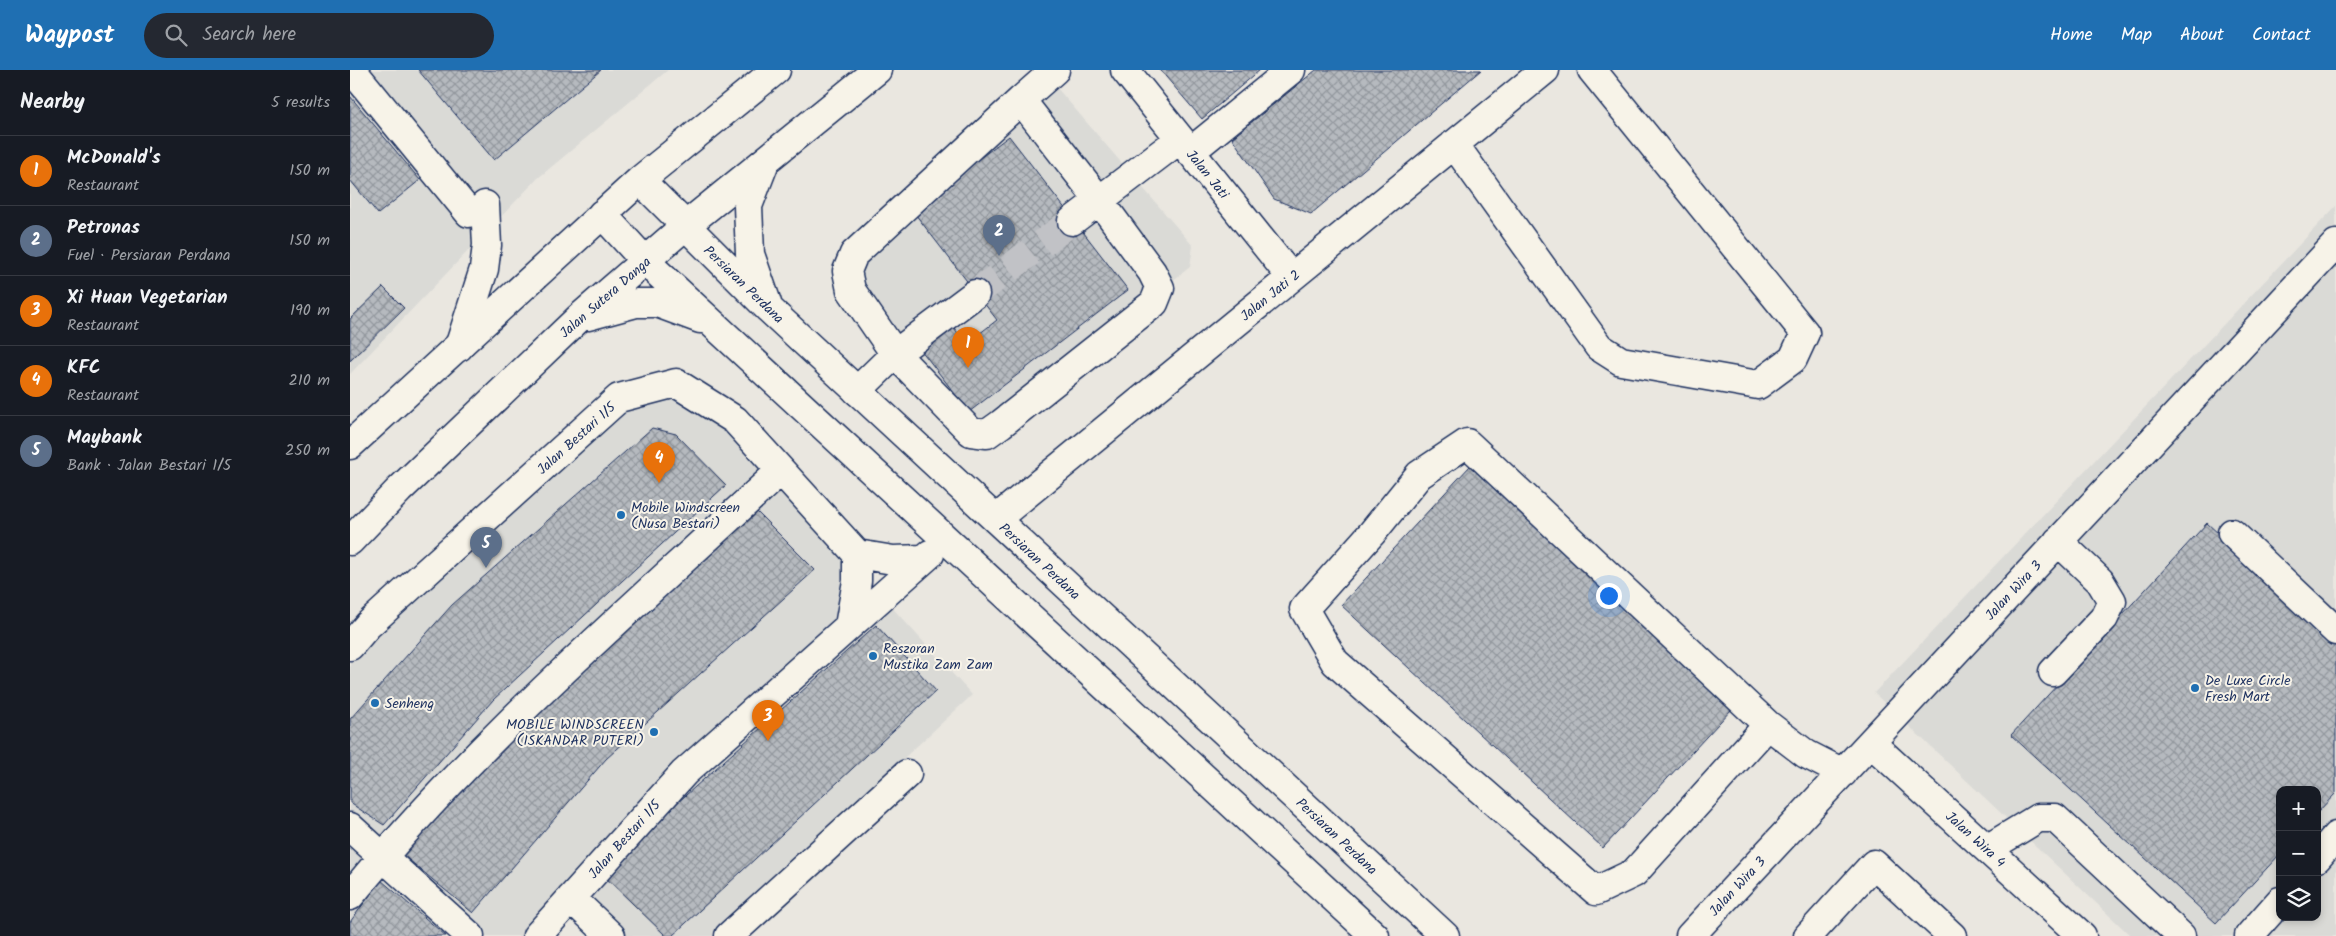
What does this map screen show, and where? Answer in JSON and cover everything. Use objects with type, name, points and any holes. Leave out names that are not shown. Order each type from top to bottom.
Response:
[{"type":"street","points":[[352,70],[477,209],[487,245],[484,269],[459,347]]},
{"type":"street","points":[[351,444],[640,180],[776,70]]},
{"type":"street","name":"Jalan Sutera Danga","points":[[350,541],[399,490],[579,318],[686,226],[877,70]]},
{"type":"street","points":[[1021,100],[1099,200],[1152,272],[1160,288],[1154,303],[987,434],[972,432],[895,354],[851,290],[847,272],[854,254],[1021,100],[1055,70]]},
{"type":"street","name":"Jalan Jati","points":[[1125,70],[1291,277]]},
{"type":"street","points":[[1072,221],[1099,200],[1185,145],[1291,70]]},
{"type":"street","name":"Jalan Jati 2","points":[[996,519],[1545,70]]},
{"type":"street","points":[[1454,144],[1599,347],[1621,361],[1758,384],[1793,359],[1805,333],[1592,70]]},
{"type":"street","points":[[767,159],[748,206],[750,254],[769,309]]},
{"type":"street","name":"Persiaran Perdana","points":[[640,180],[769,309],[1445,936]]},
{"type":"street","points":[[602,214],[646,262],[1375,936]]},
{"type":"street","name":"Jalan Wira 3","points":[[1690,936],[2336,244]]},
{"type":"street","points":[[857,391],[895,354],[975,294]]},
{"type":"street","points":[[579,318],[636,302],[656,303],[712,323]]},
{"type":"street","name":"Jalan Bestari 1/5","points":[[350,646],[368,625],[619,398],[676,384],[735,420],[857,554]]},
{"type":"street","points":[[1768,724],[1634,872],[1596,891],[1335,662],[1304,610],[1372,533],[1419,475],[1467,443],[1768,724],[1806,754],[1843,773]]},
{"type":"street","points":[[350,896],[383,856],[495,735],[780,471]]},
{"type":"street","points":[[2232,532],[2336,631]]},
{"type":"street","name":"Jalan Bestari 1/5","points":[[537,936],[684,773],[946,540]]},
{"type":"street","points":[[2053,672],[2104,618],[2112,601],[2100,581],[2058,541]]},
{"type":"street","points":[[849,626],[857,581],[857,554],[893,560],[924,559]]},
{"type":"street","name":"Jalan Wira 4","points":[[1870,743],[2082,936]]},
{"type":"street","points":[[728,936],[907,774]]},
{"type":"street","points":[[1987,849],[2038,818],[2055,818],[2181,936]]},
{"type":"street","points":[[350,827],[470,936]]},
{"type":"street","points":[[2321,853],[2336,836]]},
{"type":"street","points":[[1808,936],[1874,864],[1952,936]]},
{"type":"street","points":[[570,898],[611,936]]},
{"type":"street","points":[[2249,936],[2276,906]]},
{"type":"shaded area","points":[[350,70],[668,70],[538,178],[350,374]]},
{"type":"shaded area","points":[[1051,81],[1193,246],[1190,267],[988,425],[976,428],[858,289],[863,257]]},
{"type":"shaded area","points":[[2336,206],[2336,936],[2131,936],[1874,693]]},
{"type":"shaded area","points":[[674,396],[728,428],[972,695],[712,936],[623,936],[567,884],[522,936],[350,936],[350,661],[368,640],[624,409]]},
{"type":"building","points":[[418,70],[601,70],[494,160]]},
{"type":"building","points":[[1160,70],[1260,70],[1202,119]]},
{"type":"building","points":[[1316,70],[1481,70],[1311,214],[1274,199],[1232,138]]},
{"type":"building","points":[[350,96],[420,180],[378,214],[350,180]]},
{"type":"building","points":[[1009,136],[1128,290],[969,412],[914,341],[946,317],[966,344],[997,320],[912,210]]},
{"type":"building","points":[[383,287],[404,308],[350,361],[350,319]]},
{"type":"building","points":[[652,428],[676,434],[726,485],[493,700],[384,825],[350,803],[350,719],[452,605]]},
{"type":"building","points":[[1470,466],[1732,709],[1603,848],[1341,605]]},
{"type":"building","points":[[757,512],[815,570],[606,759],[473,913],[398,851],[541,701]]},
{"type":"building","name":"De Luxe Circle Fresh Mart","points":[[2207,523],[2336,642],[2336,793],[2321,809],[2321,786],[2276,786],[2276,858],[2216,923],[2011,735]]},
{"type":"building","points":[[876,625],[936,691],[672,936],[666,936],[600,872]]},
{"type":"building","points":[[381,880],[446,936],[350,936],[350,922]]},
{"type":"tunnel","points":[[975,294],[1072,221]]},
{"type":"place","name":"Petronas","points":[[999,256]]},
{"type":"place","name":"McDonald's","points":[[968,368]]},
{"type":"place","name":"KFC","points":[[659,483]]},
{"type":"place","name":"Mobile Windscreen (Nusa Bestari)","points":[[621,515]]},
{"type":"place","name":"Maybank","points":[[486,568]]},
{"type":"place","name":"Reszoran Mustika Zam Zam","points":[[873,656]]},
{"type":"place","name":"De Luxe Circle Fresh Mart","points":[[2195,688]]},
{"type":"place","name":"Senheng","points":[[375,703]]},
{"type":"place","name":"MOBILE WINDSCREEN (ISKANDAR PUTERI)","points":[[654,732]]},
{"type":"place","name":"Xi Huan Vegetarian","points":[[768,741]]}]
